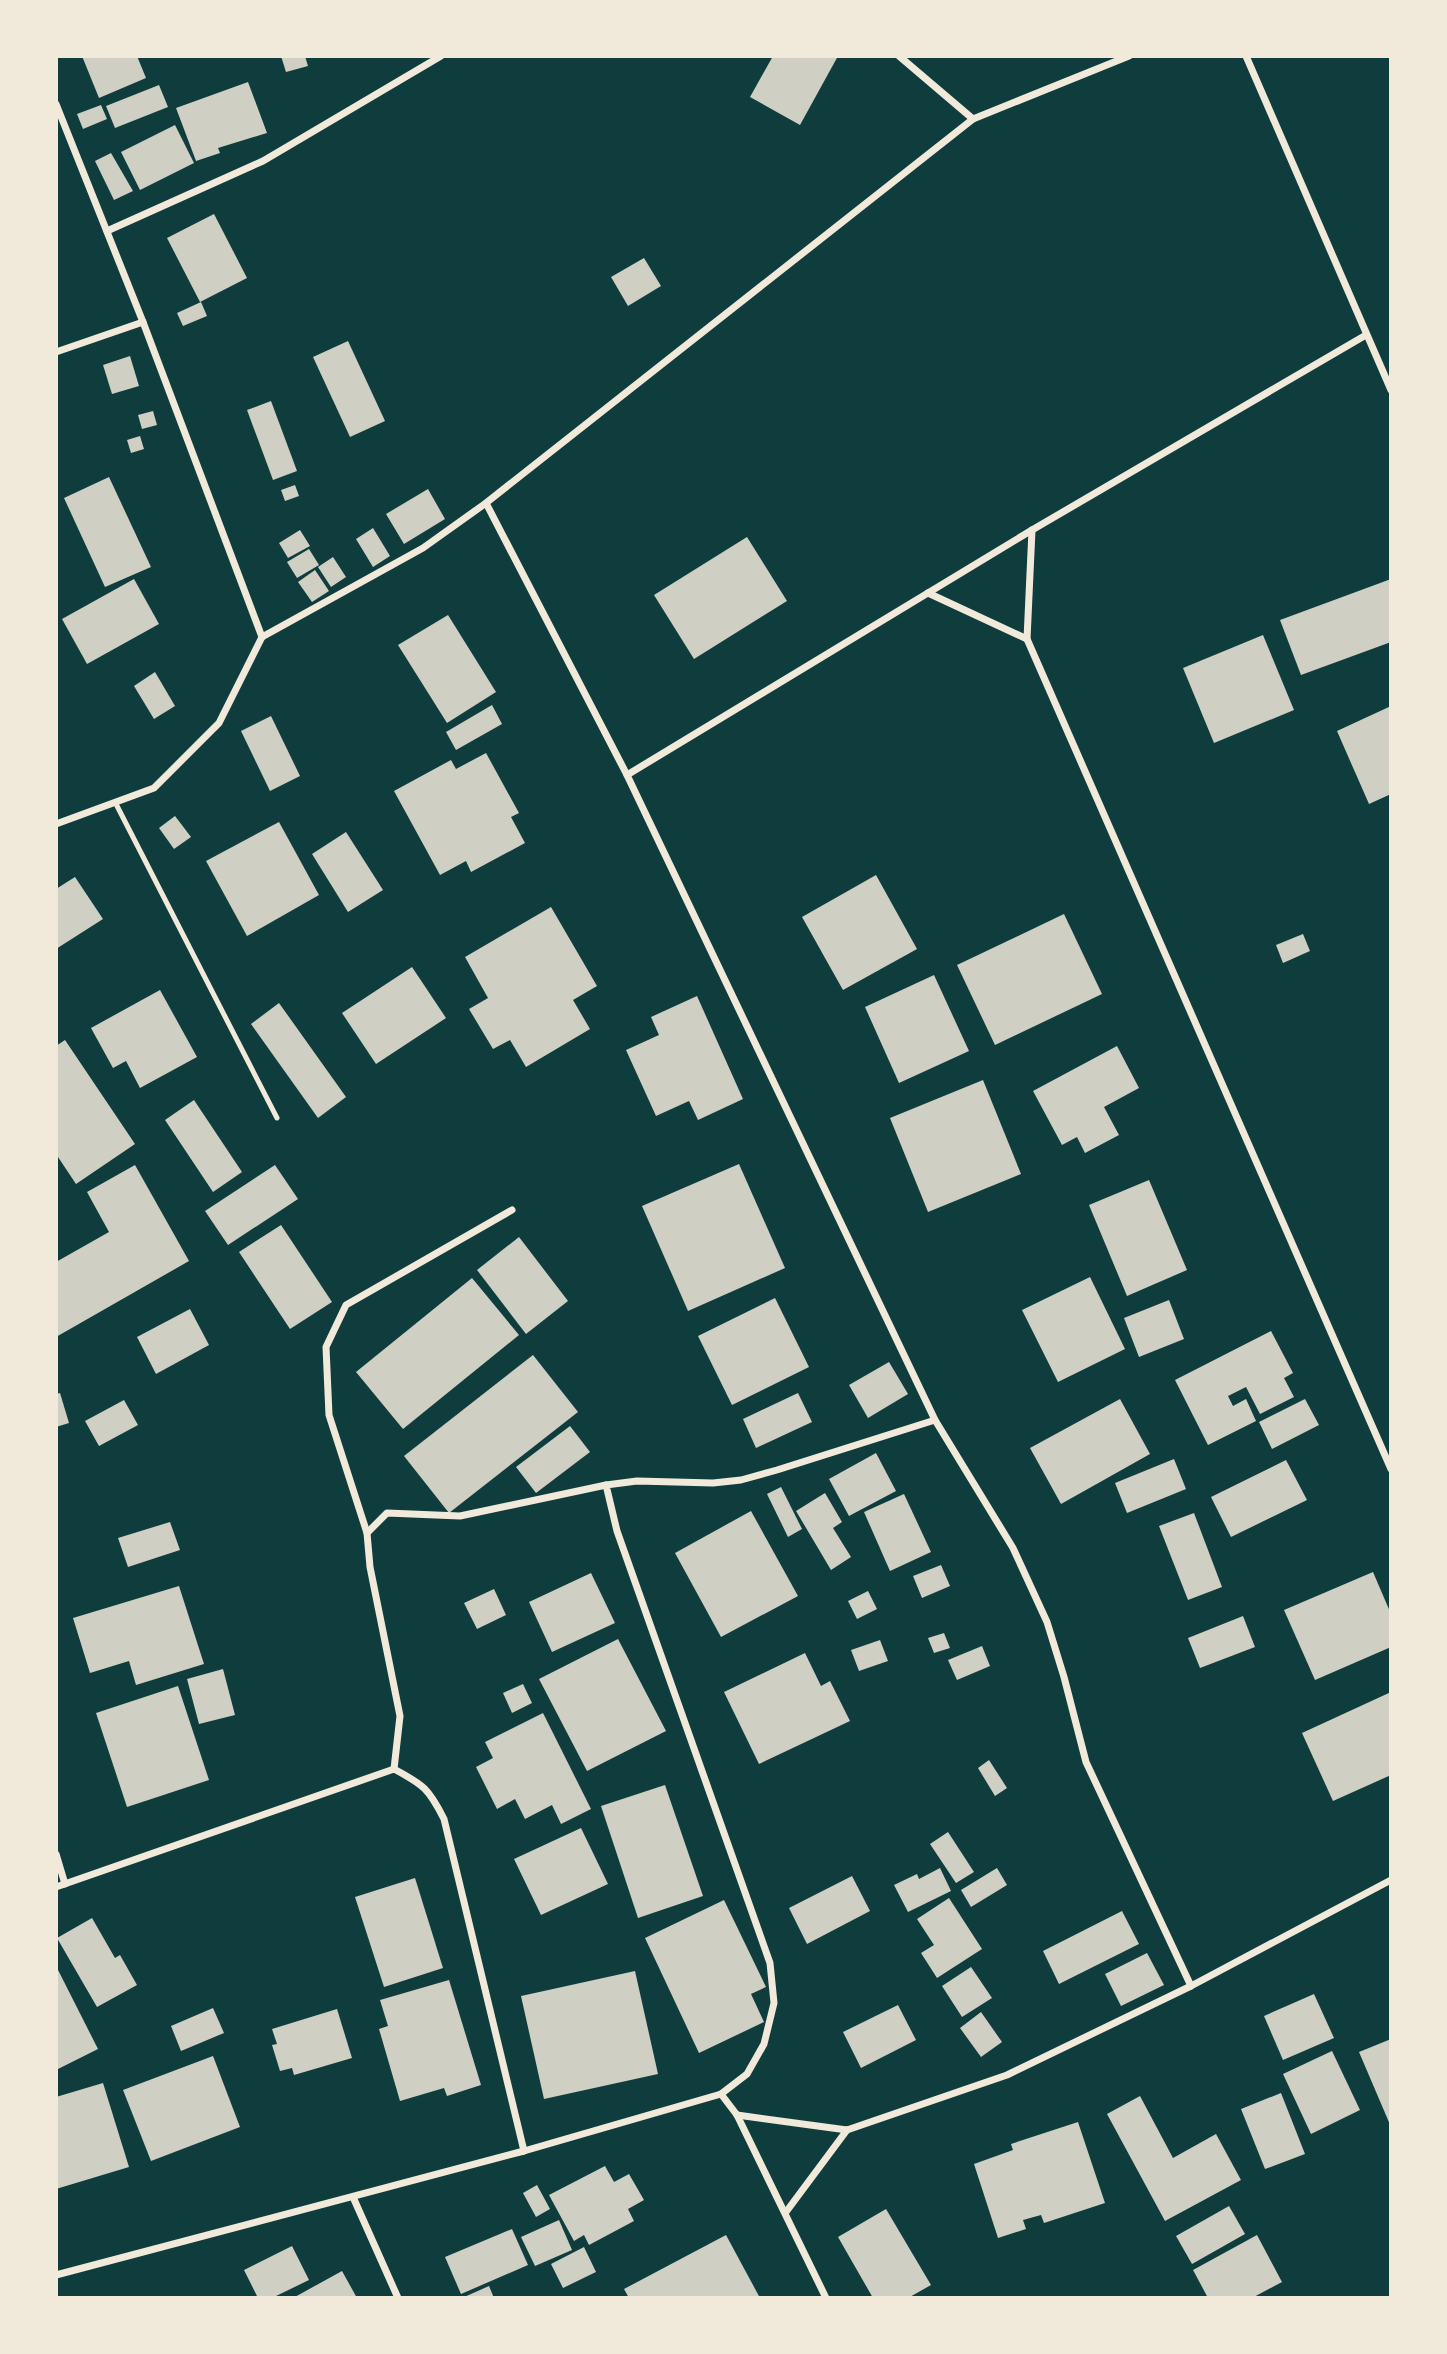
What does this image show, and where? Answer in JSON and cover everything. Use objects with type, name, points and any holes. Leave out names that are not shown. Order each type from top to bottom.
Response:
[{"type":"street","points":[[107,231],[263,161],[441,56]]},
{"type":"street","points":[[899,56],[973,119]]},
{"type":"street","points":[[56,824],[154,788],[219,723],[262,637],[423,548],[486,503],[973,119],[1129,56]]},
{"type":"street","points":[[1246,56],[1391,390]]},
{"type":"street","points":[[56,104],[143,322],[262,637]]},
{"type":"street","points":[[56,352],[143,322]]},
{"type":"street","points":[[627,775],[1032,530],[1366,335]]},
{"type":"street","points":[[486,503],[627,775],[935,1420],[1013,1548],[1047,1622],[1065,1677],[1086,1762],[1191,1986]]},
{"type":"street","points":[[1032,530],[1027,639],[1391,1469]]},
{"type":"street","points":[[928,593],[1027,639]]},
{"type":"street","points":[[394,1769],[400,1716],[370,1567],[368,1533],[329,1415],[326,1347],[346,1305],[512,1210]]},
{"type":"street","points":[[368,1533],[387,1513],[460,1516],[637,1481],[713,1483],[741,1480],[935,1420]]},
{"type":"street","points":[[56,2275],[524,2151],[720,2094],[747,2074],[764,2044],[775,2003],[770,1963],[617,1531],[606,1485]]},
{"type":"street","points":[[56,1887],[394,1769],[417,1781],[431,1793],[444,1819],[524,2151]]},
{"type":"street","points":[[56,1854],[65,1884]]},
{"type":"street","points":[[737,2115],[847,2130],[1007,2075],[1191,1986],[1391,1880]]},
{"type":"street","points":[[720,2094],[737,2115],[826,2298]]},
{"type":"street","points":[[786,2212],[847,2130]]},
{"type":"street","points":[[353,2197],[398,2298]]},
{"type":"lane","points":[[115,802],[277,1118]]},
{"type":"building","points":[[82,56],[137,56],[146,78],[99,98]]},
{"type":"building","points":[[281,56],[305,56],[308,66],[286,72]]},
{"type":"building","points":[[773,56],[838,56],[800,125],[750,97]]},
{"type":"building","points":[[248,82],[267,133],[218,148],[220,153],[196,161],[176,108]]},
{"type":"building","points":[[159,85],[168,107],[115,128],[106,106]]},
{"type":"building","points":[[101,105],[107,119],[83,129],[77,114]]},
{"type":"building","points":[[175,125],[194,163],[140,190],[121,152]]},
{"type":"building","points":[[111,153],[133,191],[114,200],[95,161]]},
{"type":"building","points":[[214,214],[247,278],[200,302],[167,238]]},
{"type":"building","points":[[644,258],[661,286],[628,306],[611,277]]},
{"type":"building","points":[[201,302],[207,316],[183,326],[177,313]]},
{"type":"building","points":[[348,341],[385,421],[350,437],[313,357]]},
{"type":"building","points":[[130,356],[139,386],[112,394],[103,365]]},
{"type":"building","points":[[271,401],[297,471],[273,480],[247,410]]},
{"type":"building","points":[[153,411],[157,425],[142,429],[138,415]]},
{"type":"building","points":[[140,436],[144,449],[131,453],[127,440]]},
{"type":"building","points":[[109,477],[151,567],[105,587],[64,498]]},
{"type":"building","points":[[295,485],[299,496],[285,501],[281,490]]},
{"type":"building","points":[[428,489],[445,519],[404,544],[386,514]]},
{"type":"building","points":[[373,528],[390,556],[373,567],[356,539]]},
{"type":"building","points":[[300,530],[310,546],[288,558],[279,543]]},
{"type":"building","points":[[747,537],[787,601],[694,659],[654,595]]},
{"type":"building","points":[[309,549],[319,565],[297,578],[287,562]]},
{"type":"building","points":[[333,557],[346,577],[331,587],[318,567]]},
{"type":"building","points":[[315,570],[329,591],[312,602],[298,582]]},
{"type":"building","points":[[134,579],[159,624],[87,664],[62,619]]},
{"type":"building","points":[[1391,579],[1391,642],[1301,675],[1280,620]]},
{"type":"building","points":[[448,615],[496,692],[447,723],[398,645]]},
{"type":"building","points":[[1263,635],[1294,710],[1214,743],[1183,668]]},
{"type":"building","points":[[155,672],[175,706],[154,719],[134,686]]},
{"type":"building","points":[[492,705],[502,724],[456,750],[446,732]]},
{"type":"building","points":[[1391,706],[1391,794],[1369,804],[1337,731]]},
{"type":"building","points":[[271,716],[300,776],[270,791],[241,731]]},
{"type":"building","points":[[486,753],[519,813],[511,817],[525,843],[471,872],[466,861],[440,875],[394,791],[451,760],[456,769]]},
{"type":"building","points":[[175,816],[191,837],[174,849],[159,828]]},
{"type":"building","points":[[279,822],[319,895],[247,936],[206,861]]},
{"type":"building","points":[[346,832],[383,890],[348,912],[312,854]]},
{"type":"building","points":[[876,875],[917,949],[843,990],[802,917]]},
{"type":"building","points":[[75,877],[103,919],[56,949],[56,889]]},
{"type":"building","points":[[551,907],[597,986],[573,1000],[590,1029],[526,1067],[510,1040],[493,1049],[469,1009],[488,998],[465,957]]},
{"type":"building","points":[[1064,914],[1102,994],[995,1045],[957,965]]},
{"type":"building","points":[[1303,934],[1310,951],[1283,963],[1276,945]]},
{"type":"building","points":[[412,967],[446,1018],[376,1064],[342,1013]]},
{"type":"building","points":[[934,975],[969,1051],[899,1083],[865,1007]]},
{"type":"building","points":[[160,990],[197,1057],[140,1088],[126,1061],[113,1068],[91,1028]]},
{"type":"building","points":[[697,996],[743,1099],[698,1120],[689,1101],[656,1116],[626,1050],[659,1035],[651,1017]]},
{"type":"building","points":[[279,1003],[346,1097],[318,1118],[251,1024]]},
{"type":"building","points":[[65,1040],[135,1144],[76,1184],[56,1154],[56,1046]]},
{"type":"building","points":[[1117,1046],[1139,1088],[1104,1107],[1119,1135],[1085,1153],[1077,1137],[1062,1145],[1033,1091]]},
{"type":"building","points":[[983,1080],[1021,1174],[928,1212],[890,1118]]},
{"type":"building","points":[[194,1100],[242,1172],[213,1192],[165,1120]]},
{"type":"building","points":[[739,1164],[785,1268],[688,1311],[642,1206]]},
{"type":"building","points":[[135,1165],[189,1261],[56,1337],[56,1262],[109,1232],[87,1192]]},
{"type":"building","points":[[275,1165],[298,1199],[228,1245],[205,1211]]},
{"type":"building","points":[[1149,1180],[1187,1270],[1127,1296],[1089,1205]]},
{"type":"building","points":[[281,1225],[332,1302],[290,1329],[239,1252]]},
{"type":"building","points":[[519,1237],[568,1301],[526,1334],[477,1270]]},
{"type":"building","points":[[1090,1277],[1125,1349],[1058,1382],[1022,1310]]},
{"type":"building","points":[[472,1278],[519,1335],[403,1429],[356,1372]]},
{"type":"building","points":[[775,1298],[809,1367],[732,1405],[698,1336]]},
{"type":"building","points":[[1169,1300],[1184,1339],[1139,1357],[1124,1318]]},
{"type":"building","points":[[190,1309],[209,1345],[156,1374],[137,1337]]},
{"type":"building","points":[[1271,1331],[1293,1373],[1284,1378],[1294,1397],[1260,1414],[1246,1387],[1228,1396],[1233,1406],[1246,1399],[1256,1421],[1208,1445],[1175,1380]]},
{"type":"building","points":[[533,1355],[578,1412],[449,1513],[404,1456]]},
{"type":"building","points":[[889,1362],[908,1394],[868,1418],[849,1385]]},
{"type":"building","points":[[60,1393],[69,1423],[56,1427],[56,1394]]},
{"type":"building","points":[[798,1393],[812,1422],[756,1448],[743,1419]]},
{"type":"building","points":[[1120,1399],[1150,1454],[1061,1504],[1030,1448]]},
{"type":"building","points":[[1305,1399],[1319,1425],[1272,1449],[1259,1422]]},
{"type":"building","points":[[124,1400],[138,1425],[99,1446],[85,1421]]},
{"type":"building","points":[[570,1426],[590,1452],[536,1493],[516,1467]]},
{"type":"building","points":[[876,1453],[896,1491],[849,1516],[829,1479]]},
{"type":"building","points":[[1174,1459],[1186,1489],[1127,1513],[1115,1483]]},
{"type":"building","points":[[1286,1460],[1307,1500],[1231,1537],[1211,1497]]},
{"type":"building","points":[[781,1487],[802,1529],[788,1537],[767,1494]]},
{"type":"building","points":[[825,1493],[842,1522],[833,1528],[851,1557],[831,1570],[796,1511]]},
{"type":"building","points":[[904,1494],[931,1552],[890,1571],[864,1512]]},
{"type":"building","points":[[751,1511],[798,1596],[721,1637],[675,1553]]},
{"type":"building","points":[[1194,1513],[1222,1587],[1188,1600],[1159,1526]]},
{"type":"building","points":[[170,1522],[180,1550],[128,1567],[118,1538]]},
{"type":"building","points":[[941,1565],[950,1586],[922,1598],[913,1576]]},
{"type":"building","points":[[1373,1572],[1391,1614],[1391,1647],[1315,1680],[1284,1610]]},
{"type":"building","points":[[591,1573],[615,1623],[552,1652],[529,1602]]},
{"type":"building","points":[[179,1586],[204,1664],[136,1685],[129,1661],[90,1673],[73,1618]]},
{"type":"building","points":[[494,1589],[506,1615],[477,1629],[464,1603]]},
{"type":"building","points":[[868,1591],[877,1609],[857,1619],[848,1601]]},
{"type":"building","points":[[1243,1616],[1255,1647],[1200,1668],[1188,1638]]},
{"type":"building","points":[[944,1633],[950,1648],[934,1653],[928,1638]]},
{"type":"building","points":[[618,1639],[666,1731],[587,1771],[539,1679]]},
{"type":"building","points":[[880,1640],[888,1661],[859,1671],[851,1650]]},
{"type":"building","points":[[982,1646],[990,1666],[957,1680],[948,1660]]},
{"type":"building","points":[[805,1653],[821,1686],[830,1681],[850,1721],[759,1764],[724,1692]]},
{"type":"building","points":[[223,1669],[235,1715],[199,1724],[187,1679]]},
{"type":"building","points":[[523,1684],[532,1703],[512,1713],[503,1693]]},
{"type":"building","points":[[178,1686],[209,1780],[127,1807],[96,1713]]},
{"type":"building","points":[[1391,1692],[1391,1775],[1333,1801],[1302,1733]]},
{"type":"building","points":[[543,1713],[591,1809],[561,1824],[552,1805],[525,1819],[515,1799],[497,1809],[476,1767],[493,1758],[485,1742]]},
{"type":"building","points":[[989,1760],[1007,1788],[995,1796],[978,1768]]},
{"type":"building","points":[[665,1785],[703,1896],[638,1918],[601,1806]]},
{"type":"building","points":[[581,1828],[608,1884],[541,1915],[514,1859]]},
{"type":"building","points":[[948,1832],[974,1872],[956,1883],[930,1844]]},
{"type":"building","points":[[940,1868],[951,1891],[908,1912],[894,1885],[917,1874],[919,1879]]},
{"type":"building","points":[[997,1868],[1007,1885],[971,1907],[961,1890]]},
{"type":"building","points":[[852,1876],[870,1911],[807,1944],[789,1908]]},
{"type":"building","points":[[415,1878],[443,1968],[384,1987],[355,1897]]},
{"type":"building","points":[[949,1898],[982,1949],[937,1978],[921,1953],[934,1945],[917,1919]]},
{"type":"building","points":[[724,1900],[766,1987],[751,1994],[764,2022],[699,2053],[645,1938]]},
{"type":"building","points":[[1122,1911],[1139,1944],[1059,1984],[1043,1951]]},
{"type":"building","points":[[92,1918],[115,1958],[120,1955],[137,1985],[97,2007],[57,1938]]},
{"type":"building","points":[[1147,1953],[1164,1985],[1121,2006],[1105,1974]]},
{"type":"building","points":[[56,1966],[98,2049],[56,2070]]},
{"type":"building","points":[[971,1967],[992,1998],[962,2017],[942,1986]]},
{"type":"building","points":[[635,1971],[658,2074],[544,2099],[521,1996]]},
{"type":"building","points":[[449,1980],[481,2085],[447,2096],[444,2088],[400,2101],[379,2029],[388,2026],[380,2000]]},
{"type":"building","points":[[1314,1994],[1334,2038],[1283,2060],[1264,2016]]},
{"type":"building","points":[[898,2005],[916,2040],[861,2068],[843,2032]]},
{"type":"building","points":[[213,2008],[224,2033],[181,2051],[171,2026]]},
{"type":"building","points":[[337,2009],[352,2058],[294,2075],[292,2068],[280,2071],[272,2045],[277,2044],[272,2029]]},
{"type":"building","points":[[981,2012],[1002,2042],[981,2057],[960,2028]]},
{"type":"building","points":[[1391,2039],[1391,2127],[1359,2052]]},
{"type":"building","points":[[1332,2051],[1360,2110],[1311,2134],[1283,2074]]},
{"type":"building","points":[[213,2056],[240,2127],[151,2161],[123,2090]]},
{"type":"building","points":[[103,2083],[129,2167],[56,2189],[56,2097]]},
{"type":"building","points":[[1281,2093],[1305,2154],[1265,2169],[1241,2109]]},
{"type":"building","points":[[1140,2096],[1173,2158],[1216,2134],[1241,2180],[1165,2221],[1107,2114]]},
{"type":"building","points":[[1078,2122],[1105,2203],[1044,2223],[1041,2215],[1023,2220],[1026,2229],[998,2238],[974,2164],[1013,2150],[1011,2144]]},
{"type":"building","points":[[605,2166],[614,2182],[629,2174],[644,2200],[628,2209],[634,2221],[589,2245],[584,2235],[574,2241],[549,2195]]},
{"type":"building","points":[[537,2185],[550,2209],[536,2217],[523,2193]]},
{"type":"building","points":[[1229,2206],[1245,2234],[1192,2264],[1176,2236]]},
{"type":"building","points":[[886,2209],[931,2285],[908,2298],[873,2298],[838,2237]]},
{"type":"building","points":[[559,2220],[572,2250],[535,2266],[521,2237]]},
{"type":"building","points":[[512,2229],[528,2265],[461,2294],[445,2257]]},
{"type":"building","points":[[726,2235],[760,2298],[629,2298],[624,2289]]},
{"type":"building","points":[[1257,2235],[1282,2282],[1252,2298],[1208,2298],[1193,2270]]},
{"type":"building","points":[[292,2246],[309,2280],[272,2298],[258,2298],[244,2270]]},
{"type":"building","points":[[584,2247],[596,2272],[563,2288],[551,2264]]},
{"type":"building","points":[[342,2271],[357,2298],[293,2298]]},
{"type":"building","points":[[489,2286],[494,2298],[462,2298]]}]
